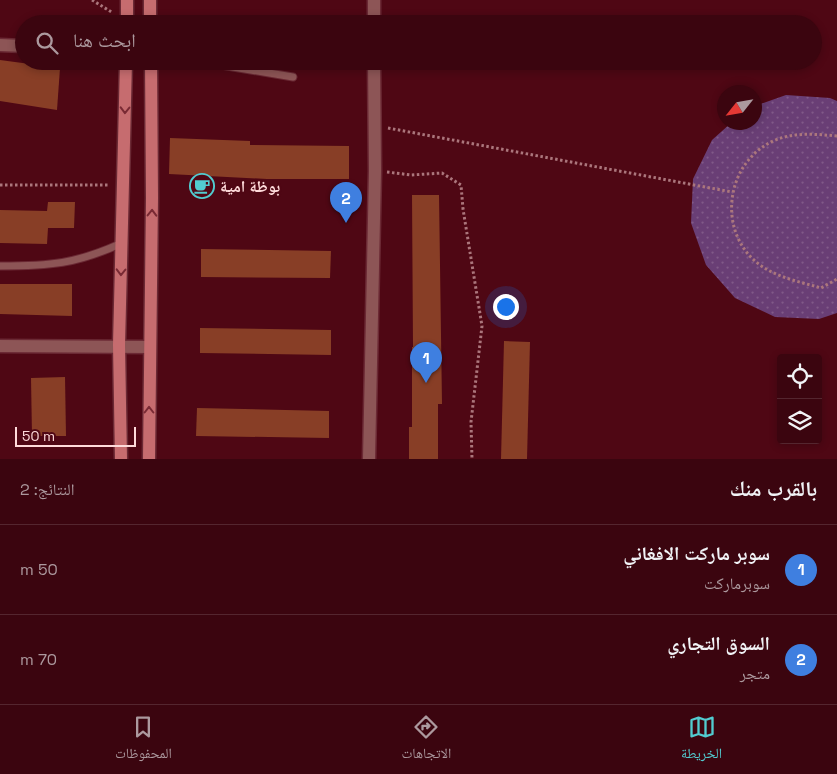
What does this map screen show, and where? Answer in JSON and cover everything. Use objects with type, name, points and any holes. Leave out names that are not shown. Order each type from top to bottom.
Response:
[{"type":"main road","points":[[127,0],[127,15]]},
{"type":"main road","points":[[150,0],[150,15]]},
{"type":"main road","points":[[121,459],[120,346],[126,70]]},
{"type":"main road","points":[[149,459],[152,198],[150,70]]},
{"type":"street","points":[[374,0],[374,15]]},
{"type":"street","points":[[0,45],[15,46]]},
{"type":"street","points":[[369,459],[375,171],[374,70]]},
{"type":"street","points":[[0,346],[149,347]]},
{"type":"lane","points":[[251,70],[293,77]]},
{"type":"lane","points":[[0,266],[61,264],[89,257],[122,243]]},
{"type":"path","points":[[92,0],[116,15]]},
{"type":"path","points":[[375,125],[732,192]]},
{"type":"path","points":[[837,136],[802,134],[787,136],[772,142],[758,151],[747,162],[738,177],[732,192],[731,208],[733,224],[739,240],[760,265],[774,273],[821,288],[837,279]]},
{"type":"path","points":[[375,171],[411,175],[442,173],[461,185],[463,210],[482,326],[471,422],[472,459]]},
{"type":"path","points":[[0,185],[124,185]]},
{"type":"shaded area","points":[[786,95],[830,98],[837,101],[837,313],[819,319],[775,317],[735,298],[706,265],[691,223],[693,179],[712,140],[723,130],[762,130],[762,104]]},
{"type":"building","points":[[0,60],[15,62],[15,70],[60,70],[57,110],[0,101]]},
{"type":"building","points":[[170,138],[250,141],[250,145],[349,146],[349,179],[267,179],[169,174]]},
{"type":"building","points":[[412,195],[439,195],[442,404],[438,404],[438,459],[409,459],[409,427],[412,427],[413,347]]},
{"type":"building","points":[[48,202],[75,202],[74,228],[48,228],[47,244],[0,243],[0,210],[47,211]]},
{"type":"building","points":[[201,249],[331,251],[330,278],[201,277]]},
{"type":"building","points":[[0,284],[72,284],[72,316],[0,314]]},
{"type":"building","points":[[200,328],[331,330],[331,355],[200,353]]},
{"type":"building","points":[[504,341],[530,342],[527,459],[501,459]]},
{"type":"building","points":[[65,377],[66,436],[32,436],[31,378]]},
{"type":"building","points":[[197,408],[329,411],[329,438],[196,436]]},
{"type":"place","name":"بوظة امية","points":[[202,186]]},
{"type":"place","name":"السوق التجاري","points":[[346,223]]},
{"type":"place","name":"سوبر ماركت الافغاني","points":[[426,383]]}]
